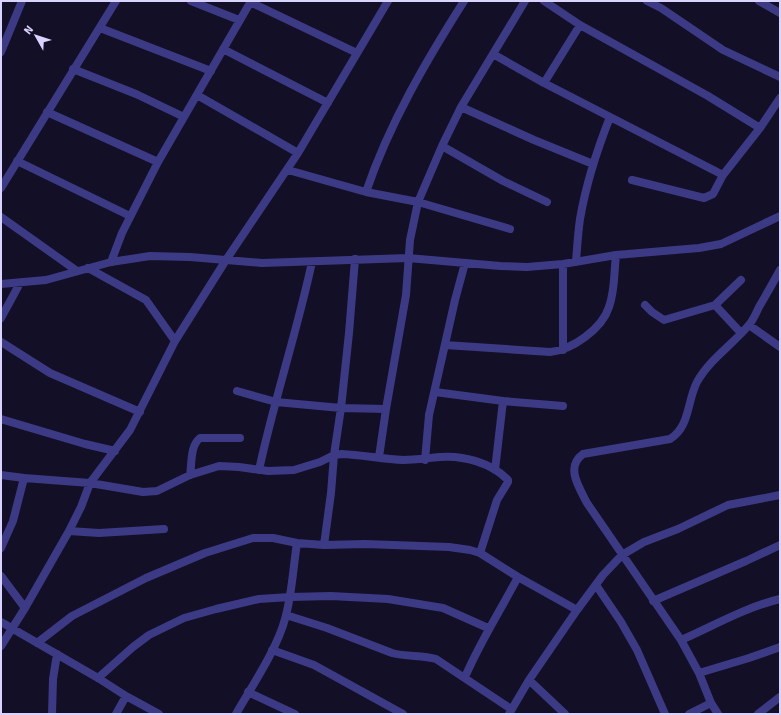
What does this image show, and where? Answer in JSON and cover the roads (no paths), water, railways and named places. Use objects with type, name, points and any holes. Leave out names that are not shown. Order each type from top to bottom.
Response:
[{"type":"street","points":[[1,52],[22,1]]},
{"type":"street","points":[[1,188],[116,1]]},
{"type":"street","points":[[190,1],[238,20]]},
{"type":"street","points":[[1,646],[25,608],[69,531],[81,507],[90,483],[130,430],[175,341],[226,260],[288,170],[388,1]]},
{"type":"street","points":[[366,192],[380,154],[398,114],[464,1]]},
{"type":"street","points":[[379,457],[406,295],[410,240],[418,202],[442,146],[461,107],[525,1]]},
{"type":"street","points":[[544,1],[580,25],[708,96],[760,128]]},
{"type":"street","points":[[647,1],[661,8],[723,50],[780,77]]},
{"type":"street","points":[[759,1],[780,13]]},
{"type":"street","points":[[111,262],[130,216],[158,162],[211,71],[238,20],[250,2],[357,53]]},
{"type":"street","points":[[544,83],[580,25]]},
{"type":"street","points":[[100,28],[211,71]]},
{"type":"street","points":[[223,49],[328,102]]},
{"type":"street","points":[[493,54],[544,83],[723,175]]},
{"type":"street","points":[[74,69],[136,94],[184,117]]},
{"type":"street","points":[[197,95],[298,154]]},
{"type":"street","points":[[632,180],[704,198],[713,194],[723,175],[760,128],[779,100]]},
{"type":"street","points":[[461,107],[534,140],[593,164]]},
{"type":"street","points":[[47,112],[158,162]]},
{"type":"street","points":[[576,262],[580,221],[593,164],[610,117]]},
{"type":"street","points":[[442,146],[503,181],[548,202]]},
{"type":"street","points":[[17,161],[130,216]]},
{"type":"street","points":[[288,170],[366,192],[418,202],[510,229]]},
{"type":"street","points":[[1,284],[46,280],[111,262],[150,256],[190,257],[262,263],[408,258],[527,267],[562,264],[616,255],[699,248],[721,244],[780,216]]},
{"type":"street","points":[[1,217],[77,271]]},
{"type":"street","points":[[445,345],[550,352],[563,350],[580,342],[603,318],[609,308],[612,298],[616,255]]},
{"type":"street","points":[[324,545],[332,493],[334,455],[341,408],[355,259]]},
{"type":"street","points":[[259,470],[268,427],[303,304],[312,262]]},
{"type":"street","points":[[425,460],[429,415],[464,263]]},
{"type":"street","points":[[562,264],[563,350]]},
{"type":"street","points":[[88,268],[146,300],[175,341]]},
{"type":"street","points":[[718,714],[711,703],[699,673],[681,640],[587,503],[576,479],[574,472],[575,463],[583,454],[670,438],[676,435],[680,430],[687,414],[697,382],[709,366],[749,325],[780,270]]},
{"type":"street","points":[[645,305],[664,320],[715,305],[741,280]]},
{"type":"street","points":[[1,318],[20,283]]},
{"type":"street","points":[[715,305],[741,333]]},
{"type":"street","points":[[749,325],[780,347]]},
{"type":"street","points":[[1,342],[50,373],[140,412]]},
{"type":"street","points":[[237,392],[276,402],[341,408],[386,409]]},
{"type":"street","points":[[435,392],[503,401],[563,406]]},
{"type":"street","points":[[495,470],[503,401]]},
{"type":"street","points":[[1,419],[85,444],[115,451]]},
{"type":"street","points":[[190,475],[193,448],[196,441],[200,438],[240,438]]},
{"type":"street","points":[[1,474],[24,478],[90,483],[143,492],[157,491],[190,475],[219,466],[268,471],[294,470],[320,462],[334,455],[342,454],[403,460],[425,460],[440,457],[455,458],[480,463],[495,470],[506,478],[508,482],[497,500],[480,553]]},
{"type":"street","points":[[1,548],[12,521],[24,478]]},
{"type":"street","points":[[286,615],[327,628],[400,656],[428,656],[436,659],[465,677],[510,711],[529,680],[577,610],[610,567],[622,555],[644,542],[728,505],[780,495]]},
{"type":"street","points":[[69,531],[99,533],[164,529]]},
{"type":"street","points":[[37,643],[72,616],[146,578],[205,553],[253,538],[273,538],[297,543],[324,545],[365,544],[449,547],[470,550],[480,553],[518,578],[577,610]]},
{"type":"street","points":[[236,714],[272,650],[286,615],[290,597],[297,543]]},
{"type":"street","points":[[653,601],[746,562],[780,545]]},
{"type":"street","points":[[1,576],[25,608]]},
{"type":"street","points":[[465,677],[488,628],[518,578]]},
{"type":"street","points":[[596,585],[621,622],[637,650],[665,714]]},
{"type":"street","points":[[98,678],[149,635],[184,618],[259,599],[331,596],[388,599],[443,608],[488,628]]},
{"type":"street","points":[[681,640],[746,610],[780,599]]},
{"type":"street","points":[[1,622],[159,714]]},
{"type":"street","points":[[272,650],[314,666],[403,714]]},
{"type":"street","points":[[699,673],[749,658],[779,651]]},
{"type":"street","points":[[52,714],[53,679],[57,654]]},
{"type":"street","points":[[529,680],[565,714]]},
{"type":"street","points":[[248,692],[295,714]]},
{"type":"street","points":[[116,714],[126,696]]},
{"type":"street","points":[[758,714],[780,696]]},
{"type":"street","points":[[689,714],[711,703]]}]
